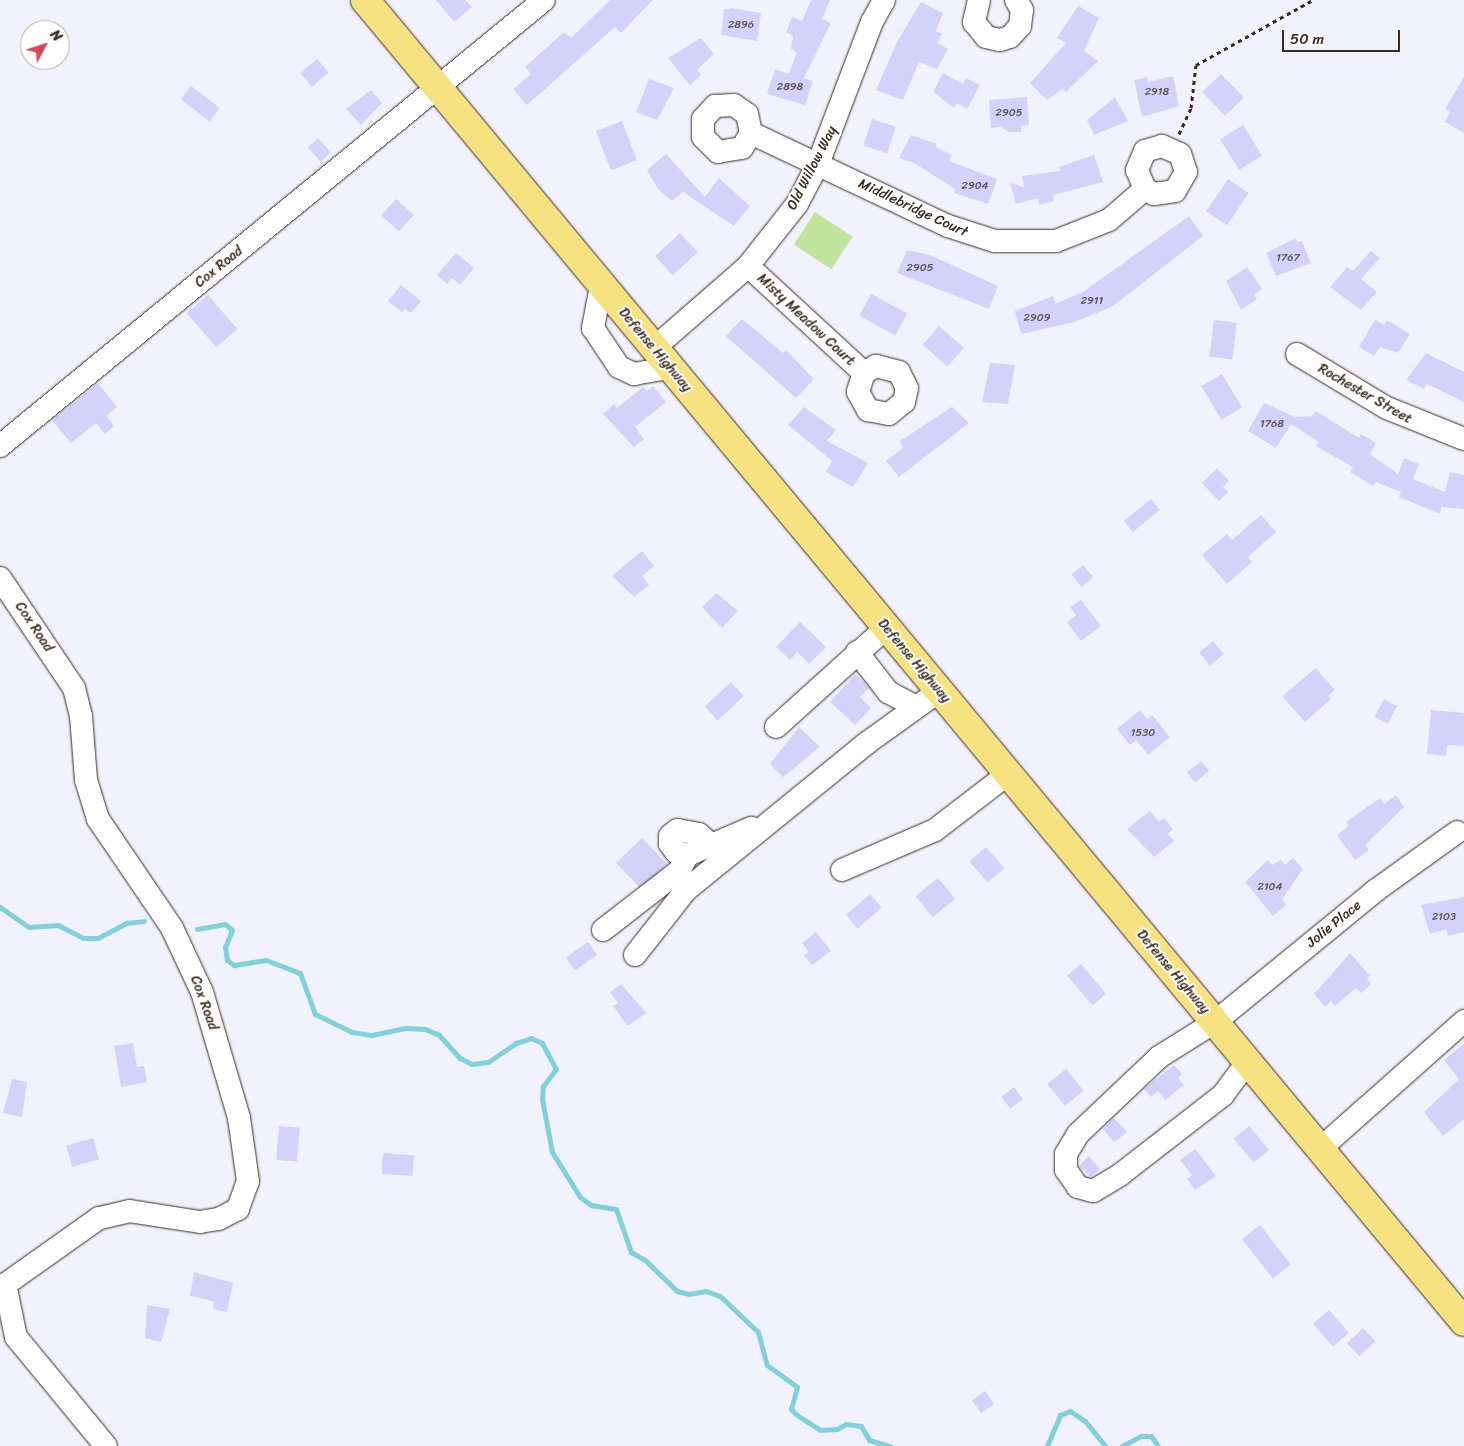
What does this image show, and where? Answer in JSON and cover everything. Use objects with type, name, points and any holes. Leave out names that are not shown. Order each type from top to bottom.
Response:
[{"type":"main road","name":"Defense Highway","points":[[366,0],[601,286],[1464,1322]]},
{"type":"street","name":"Old Willow Way","points":[[661,358],[748,266],[797,204],[818,164],[872,22],[884,0]]},
{"type":"street","points":[[979,0],[974,22],[986,37],[1000,40],[1010,37],[1020,26],[1022,10],[1016,0]]},
{"type":"street","name":"Cox Road","points":[[0,446],[540,1]]},
{"type":"street","name":"Middlebridge Court","points":[[750,133],[948,226],[995,242],[1027,244],[1084,232],[1109,220],[1145,189]]},
{"type":"street","points":[[1153,147],[1172,148],[1184,161],[1186,172],[1181,186],[1167,194],[1154,194],[1145,189],[1138,177],[1139,160],[1153,147]]},
{"type":"street","name":"Misty Meadow Court","points":[[748,266],[864,374]]},
{"type":"street","points":[[601,286],[593,328],[619,367],[634,374],[661,358]]},
{"type":"street","name":"Rochester Street","points":[[1297,354],[1387,408],[1464,439]]},
{"type":"street","name":"Cox Road","points":[[0,578],[74,688],[81,716],[86,780],[98,819],[172,928],[202,992],[239,1118],[248,1180],[238,1209],[218,1219],[200,1222],[130,1211],[99,1218],[2,1286]]},
{"type":"street","points":[[776,727],[857,652],[886,628]]},
{"type":"street","points":[[857,652],[888,692],[916,707]]},
{"type":"street","points":[[635,955],[686,890],[772,818],[938,691]]},
{"type":"street","points":[[842,870],[935,830],[1008,774]]},
{"type":"street","points":[[603,930],[680,871],[688,855],[709,843],[730,838],[772,818]]},
{"type":"street","name":"Jolie Place","points":[[1248,1061],[1223,1094],[1120,1175],[1093,1190],[1078,1187],[1066,1170],[1066,1154],[1078,1134],[1159,1057],[1215,1022],[1375,891],[1457,832]]},
{"type":"street","points":[[1320,1149],[1464,1021]]},
{"type":"street","points":[[2,1286],[16,1337],[106,1446]]},
{"type":"path","points":[[1172,148],[1191,108],[1196,65],[1313,0]]},
{"type":"green space","points":[[815,212],[853,237],[831,269],[794,245]]},
{"type":"building","points":[[436,0],[465,0],[472,7],[454,22]]},
{"type":"building","points":[[610,0],[653,0],[621,33],[615,27],[527,105],[513,89],[531,74],[525,67],[564,32],[571,38]]},
{"type":"building","points":[[811,0],[830,0],[822,19],[831,23],[804,78],[813,81],[805,105],[767,94],[775,69],[789,74],[797,52],[791,49],[793,36],[786,32],[792,17],[802,21]]},
{"type":"building","points":[[921,2],[943,13],[936,31],[942,34],[937,43],[948,49],[937,69],[919,62],[903,100],[876,90],[897,42]]},
{"type":"building","points":[[1078,6],[1099,18],[1084,51],[1098,61],[1066,92],[1062,89],[1047,100],[1030,83],[1066,43],[1057,38]]},
{"type":"building","points":[[731,8],[761,13],[757,41],[721,35],[724,10]]},
{"type":"building","points":[[701,38],[714,54],[697,70],[701,75],[690,85],[668,58]]},
{"type":"building","points":[[317,59],[329,73],[312,87],[300,73]]},
{"type":"building","points":[[943,73],[963,84],[966,78],[980,85],[967,109],[957,103],[954,108],[933,92]]},
{"type":"building","points":[[1221,74],[1244,98],[1225,116],[1202,92]]},
{"type":"building","points":[[1173,76],[1179,106],[1142,117],[1134,80],[1147,77],[1148,82]]},
{"type":"building","points":[[1464,77],[1464,133],[1445,122],[1450,112],[1445,109]]},
{"type":"building","points":[[649,79],[674,88],[657,120],[636,112]]},
{"type":"building","points":[[191,86],[220,108],[210,121],[181,100]]},
{"type":"building","points":[[371,90],[382,103],[361,125],[346,109]]},
{"type":"building","points":[[1027,97],[1029,125],[1021,126],[1021,132],[1009,132],[1001,127],[991,128],[989,100]]},
{"type":"building","points":[[1115,97],[1128,121],[1094,135],[1087,120]]},
{"type":"building","points":[[872,119],[896,127],[887,153],[863,146]]},
{"type":"building","points":[[622,121],[637,160],[611,170],[596,131]]},
{"type":"building","points":[[1243,125],[1262,156],[1239,170],[1220,139]]},
{"type":"building","points":[[911,135],[937,144],[936,147],[952,155],[949,161],[997,179],[988,204],[954,193],[955,189],[914,163],[899,158]]},
{"type":"building","points":[[318,138],[331,152],[321,161],[308,148]]},
{"type":"building","points":[[666,154],[705,197],[719,178],[750,206],[734,226],[683,192],[672,201],[658,189],[647,170]]},
{"type":"building","points":[[1094,155],[1103,182],[1053,195],[1054,201],[1039,205],[1038,198],[1016,204],[1010,183],[1024,187],[1022,176],[1061,171],[1059,167]]},
{"type":"building","points":[[1228,179],[1249,193],[1227,225],[1206,211]]},
{"type":"building","points":[[396,199],[414,215],[399,231],[381,215]]},
{"type":"building","points":[[1189,216],[1203,236],[1113,306],[1075,322],[1021,334],[1015,311],[1053,296],[1055,304],[1083,292]]},
{"type":"building","points":[[680,233],[698,252],[673,275],[655,256]]},
{"type":"building","points":[[1296,238],[1297,242],[1302,241],[1311,263],[1276,276],[1266,253]]},
{"type":"building","points":[[907,250],[930,255],[998,286],[989,309],[897,273]]},
{"type":"building","points":[[1371,251],[1380,258],[1361,279],[1377,292],[1361,310],[1330,287],[1347,267],[1353,271]]},
{"type":"building","points":[[456,253],[474,268],[460,285],[452,278],[447,284],[437,275]]},
{"type":"building","points":[[1247,267],[1262,289],[1254,295],[1257,299],[1241,310],[1226,281]]},
{"type":"building","points":[[401,285],[421,301],[411,313],[405,309],[402,312],[388,301]]},
{"type":"building","points":[[871,294],[907,313],[895,335],[859,316]]},
{"type":"building","points":[[208,295],[238,329],[216,347],[187,313]]},
{"type":"building","points":[[742,319],[783,353],[786,350],[814,379],[796,398],[726,336]]},
{"type":"building","points":[[1214,320],[1237,323],[1232,360],[1209,357]]},
{"type":"building","points":[[1375,320],[1384,325],[1387,320],[1410,334],[1398,353],[1380,347],[1374,356],[1359,347]]},
{"type":"building","points":[[939,326],[964,348],[948,367],[923,345]]},
{"type":"building","points":[[1426,353],[1464,372],[1464,402],[1427,384],[1424,389],[1406,380]]},
{"type":"building","points":[[990,363],[1015,365],[1008,404],[982,402]]},
{"type":"building","points":[[1222,374],[1242,407],[1222,420],[1201,386]]},
{"type":"building","points":[[98,383],[117,407],[106,416],[114,426],[105,434],[96,423],[71,443],[52,420]]},
{"type":"building","points":[[653,386],[666,402],[635,427],[644,439],[634,447],[603,414],[614,404],[617,408],[643,387],[647,391]]},
{"type":"building","points":[[1264,403],[1295,417],[1312,416],[1316,411],[1359,438],[1361,434],[1376,443],[1370,454],[1398,474],[1404,458],[1419,464],[1413,479],[1445,492],[1450,472],[1464,475],[1464,509],[1441,507],[1440,514],[1399,497],[1401,492],[1376,482],[1373,486],[1350,472],[1353,467],[1316,446],[1319,442],[1291,424],[1276,448],[1248,431]]},
{"type":"building","points":[[804,407],[836,430],[827,441],[868,463],[853,487],[826,472],[832,461],[788,425]]},
{"type":"building","points":[[952,407],[969,423],[899,477],[886,461],[903,448],[900,441]]},
{"type":"building","points":[[1217,468],[1229,481],[1223,487],[1228,492],[1219,501],[1202,483]]},
{"type":"building","points":[[1151,499],[1160,510],[1133,532],[1124,521]]},
{"type":"building","points":[[1261,515],[1276,532],[1248,557],[1252,562],[1227,584],[1202,555],[1227,534],[1232,540]]},
{"type":"building","points":[[642,551],[654,566],[642,576],[649,585],[634,597],[612,576]]},
{"type":"building","points":[[1083,565],[1093,577],[1082,587],[1072,575]]},
{"type":"building","points":[[716,593],[738,611],[722,628],[702,607]]},
{"type":"building","points":[[1081,600],[1101,626],[1081,641],[1067,622],[1076,615],[1070,607]]},
{"type":"building","points":[[800,622],[826,647],[809,664],[797,652],[790,660],[776,647]]},
{"type":"building","points":[[1213,641],[1224,654],[1210,666],[1199,653]]},
{"type":"building","points":[[1316,668],[1335,690],[1328,696],[1331,699],[1305,722],[1282,696]]},
{"type":"building","points":[[855,674],[869,688],[860,697],[871,708],[855,725],[830,702]]},
{"type":"building","points":[[731,682],[744,696],[718,720],[705,707]]},
{"type":"building","points":[[1384,699],[1397,706],[1388,724],[1375,717]]},
{"type":"building","points":[[1140,710],[1147,719],[1152,715],[1170,737],[1148,755],[1136,740],[1130,745],[1117,729]]},
{"type":"building","points":[[1431,710],[1464,713],[1464,746],[1447,745],[1446,756],[1427,754]]},
{"type":"building","points":[[799,727],[820,747],[783,777],[770,764]]},
{"type":"building","points":[[1201,761],[1209,771],[1195,782],[1187,772]]},
{"type":"building","points":[[1396,795],[1404,807],[1365,845],[1369,850],[1355,860],[1337,835],[1349,826],[1346,822],[1380,798],[1384,804]]},
{"type":"building","points":[[1150,811],[1159,822],[1164,818],[1173,829],[1168,834],[1174,841],[1154,857],[1127,829]]},
{"type":"building","points":[[642,838],[667,864],[641,889],[616,863]]},
{"type":"building","points":[[986,847],[1004,868],[988,883],[969,861]]},
{"type":"building","points":[[1293,858],[1303,869],[1282,899],[1286,905],[1273,916],[1245,882],[1268,860],[1272,865],[1281,860],[1285,865]]},
{"type":"building","points":[[938,878],[955,899],[932,917],[915,896]]},
{"type":"building","points":[[870,894],[882,908],[858,929],[846,915]]},
{"type":"building","points":[[1464,897],[1464,932],[1448,936],[1446,929],[1430,934],[1421,905]]},
{"type":"building","points":[[816,932],[831,951],[812,965],[804,955],[809,952],[802,943]]},
{"type":"building","points":[[588,942],[597,955],[575,971],[566,957]]},
{"type":"building","points":[[1350,953],[1370,976],[1367,979],[1371,984],[1361,993],[1356,988],[1335,1006],[1331,1001],[1325,1007],[1314,994]]},
{"type":"building","points":[[1081,964],[1106,994],[1092,1005],[1067,976]]},
{"type":"building","points":[[621,984],[646,1013],[628,1026],[613,1006],[618,1003],[610,992]]},
{"type":"building","points":[[133,1043],[137,1067],[144,1066],[147,1082],[121,1087],[114,1046]]},
{"type":"building","points":[[1464,1044],[1464,1119],[1443,1136],[1424,1112],[1459,1079],[1444,1060]]},
{"type":"building","points":[[1174,1065],[1182,1074],[1178,1078],[1184,1085],[1165,1100],[1158,1091],[1151,1097],[1144,1089]]},
{"type":"building","points":[[1066,1069],[1084,1091],[1065,1106],[1047,1084]]},
{"type":"building","points":[[12,1079],[27,1082],[22,1117],[3,1113]]},
{"type":"building","points":[[1014,1087],[1023,1099],[1010,1109],[1001,1097]]},
{"type":"building","points":[[1114,1118],[1127,1132],[1114,1142],[1103,1129]]},
{"type":"building","points":[[279,1126],[300,1128],[297,1162],[276,1160]]},
{"type":"building","points":[[1249,1126],[1269,1150],[1254,1163],[1234,1139]]},
{"type":"building","points":[[93,1138],[99,1159],[72,1167],[66,1146]]},
{"type":"building","points":[[1195,1149],[1216,1176],[1195,1190],[1187,1179],[1192,1175],[1180,1160]]},
{"type":"building","points":[[383,1153],[414,1155],[412,1176],[382,1174]]},
{"type":"building","points":[[1089,1156],[1100,1169],[1091,1177],[1079,1166]]},
{"type":"building","points":[[1260,1225],[1291,1264],[1273,1279],[1242,1239]]},
{"type":"building","points":[[194,1272],[233,1283],[227,1312],[213,1309],[214,1301],[190,1296]]},
{"type":"building","points":[[147,1305],[170,1309],[161,1342],[145,1338]]},
{"type":"building","points":[[1329,1310],[1349,1333],[1333,1346],[1313,1324]]},
{"type":"building","points":[[1363,1328],[1375,1341],[1359,1356],[1347,1343]]},
{"type":"building","points":[[985,1391],[994,1404],[981,1413],[972,1400]]},
{"type":"waterway","points":[[0,907],[29,927],[58,925],[83,938],[98,938],[126,923],[144,921]]},
{"type":"waterway","points":[[197,929],[225,924],[232,930],[225,947],[227,960],[234,965],[266,960],[300,973],[315,1014],[352,1032],[372,1035],[406,1028],[425,1029],[439,1035],[460,1058],[472,1064],[488,1062],[516,1043],[531,1038],[542,1043],[556,1069],[543,1086],[542,1099],[552,1152],[580,1197],[591,1205],[616,1209],[631,1252],[645,1260],[677,1291],[689,1294],[706,1291],[720,1296],[758,1332],[767,1365],[797,1387],[791,1409],[797,1415],[820,1430],[837,1429],[846,1424],[861,1426],[869,1440],[890,1446]]},
{"type":"waterway","points":[[1047,1446],[1060,1415],[1070,1411],[1085,1421],[1105,1446]]},
{"type":"waterway","points":[[1122,1446],[1141,1436],[1151,1436],[1158,1446]]}]
